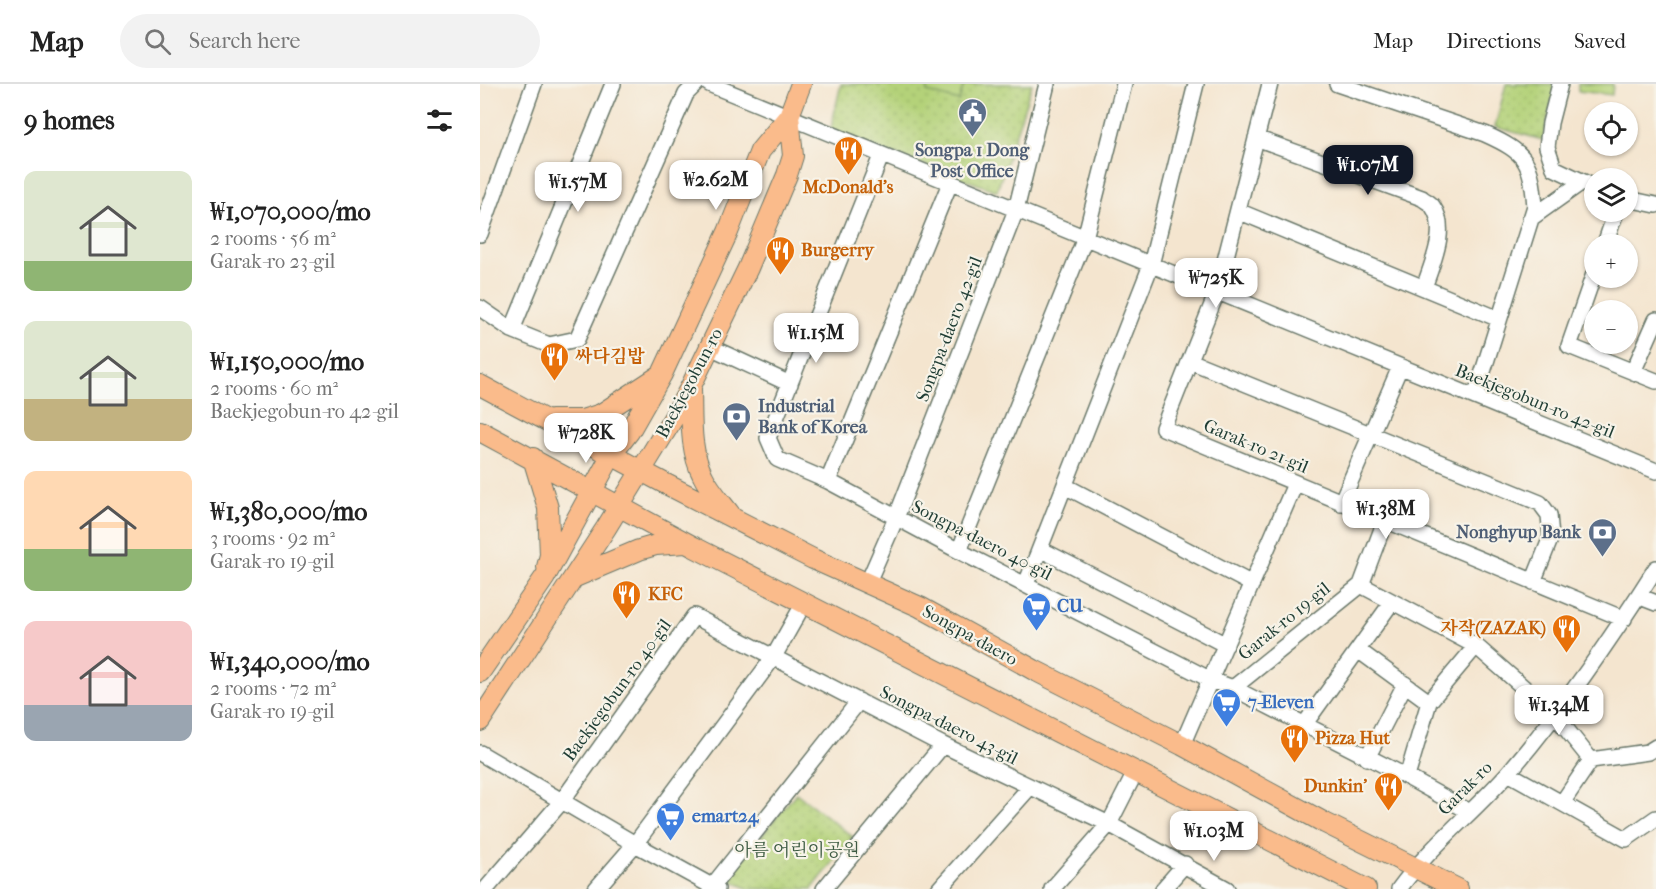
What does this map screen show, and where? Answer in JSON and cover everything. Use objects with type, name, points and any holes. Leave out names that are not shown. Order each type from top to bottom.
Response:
[{"type":"main road","name":"Baekjegobun-ro","points":[[480,672],[545,577],[612,454],[629,432],[662,374],[728,232],[760,151],[789,116],[801,84]]},
{"type":"main road","name":"Baekjegobun-ro","points":[[480,722],[620,506],[690,386],[748,268],[787,175],[793,156],[789,116]]},
{"type":"main road","points":[[545,420],[582,420],[601,414],[662,374]]},
{"type":"main road","name":"Songpa-daero","points":[[480,385],[813,559],[920,607],[1034,670],[1182,745],[1325,823],[1458,889]]},
{"type":"main road","points":[[690,386],[695,457],[703,477],[731,516]]},
{"type":"main road","points":[[480,431],[687,543],[1366,889]]},
{"type":"main road","points":[[533,458],[548,508],[550,555],[545,577]]},
{"type":"main road","points":[[575,577],[639,550],[656,545],[687,543]]},
{"type":"street","points":[[480,234],[534,84]]},
{"type":"street","points":[[512,330],[613,84]]},
{"type":"street","points":[[480,308],[512,330],[549,345],[577,339],[686,94],[696,84]]},
{"type":"street","name":"Baekjegobun-ro 42-gil","points":[[709,84],[1656,471]]},
{"type":"street","name":"Songpa-daero 42-gil","points":[[867,582],[896,518],[1016,210],[1047,84]]},
{"type":"street","points":[[959,551],[1085,238],[1124,84]]},
{"type":"street","points":[[1026,584],[1151,265],[1196,84]]},
{"type":"street","name":"Garak-ro 21-gil","points":[[1270,84],[1217,292],[1163,428],[1624,619]]},
{"type":"street","points":[[1337,84],[1506,143],[1522,157],[1532,176],[1534,206],[1475,397]]},
{"type":"street","points":[[1560,84],[1550,123],[1547,147],[1554,168],[1584,183]]},
{"type":"street","points":[[1256,138],[1422,198],[1432,206],[1440,235],[1424,288]]},
{"type":"street","points":[[881,156],[768,438],[777,459],[828,481],[896,518]]},
{"type":"street","points":[[828,481],[950,183]]},
{"type":"street","points":[[1530,219],[1584,187]]},
{"type":"street","points":[[1638,200],[1656,205]]},
{"type":"street","points":[[1238,211],[1499,319]]},
{"type":"street","points":[[1589,288],[1569,346],[1656,381]]},
{"type":"street","points":[[1633,372],[1656,320]]},
{"type":"street","points":[[708,346],[790,384]]},
{"type":"street","points":[[1190,361],[1540,503],[1550,515],[1551,537],[1533,582]]},
{"type":"street","points":[[1341,503],[1400,366]]},
{"type":"street","points":[[1182,745],[1227,645],[1294,484]]},
{"type":"street","points":[[1065,486],[1252,584]]},
{"type":"street","name":"Songpa-daero 40-gil","points":[[896,518],[1211,680],[1233,688],[1407,777],[1470,812]]},
{"type":"street","name":"Garak-ro 19-gil","points":[[1233,688],[1360,585],[1385,521]]},
{"type":"street","name":"Songpa-daero 40-gil","points":[[1040,549],[1227,645]]},
{"type":"street","name":"Garak-ro","points":[[1400,889],[1415,867],[1508,773],[1555,715],[1624,619],[1656,568]]},
{"type":"street","points":[[1360,585],[1476,646],[1555,715],[1591,760]]},
{"type":"street","points":[[1638,596],[1656,603]]},
{"type":"street","points":[[1304,725],[1392,602]]},
{"type":"street","points":[[596,889],[634,844],[773,658],[804,603]]},
{"type":"street","name":"Baekjegobun-ro 40-gil","points":[[486,889],[562,801],[694,616],[773,658]]},
{"type":"street","points":[[1407,777],[1429,702],[1476,646]]},
{"type":"street","points":[[1358,650],[1429,702]]},
{"type":"street","name":"Songpa-daero 43-gil","points":[[773,658],[1185,864]]},
{"type":"street","points":[[1367,758],[1405,684]]},
{"type":"street","points":[[480,753],[713,888],[859,701]]},
{"type":"street","points":[[824,889],[943,745]]},
{"type":"street","points":[[1562,803],[1591,760],[1648,752],[1656,747]]},
{"type":"street","points":[[1052,889],[1109,824],[1136,771]]},
{"type":"street","points":[[1508,773],[1626,839],[1656,818]]},
{"type":"street","points":[[939,889],[1030,787]]},
{"type":"street","points":[[1163,889],[1185,864],[1227,889]]},
{"type":"green space","points":[[841,84],[1032,84],[997,191],[830,132]]},
{"type":"green space","points":[[929,84],[964,84],[959,101],[927,92]]},
{"type":"green space","points":[[1506,84],[1556,84],[1543,140],[1495,127]]},
{"type":"green space","points":[[1578,84],[1613,84],[1612,95],[1578,91]]},
{"type":"green space","name":"아름 어린이공원","points":[[796,793],[853,837],[812,889],[749,889],[727,879]]},
{"type":"place","name":"Songpa 1 Dong Post Office","points":[[972,138]]},
{"type":"place","name":"McDonald's","points":[[848,176]]},
{"type":"place","name":"Burgerry","points":[[780,276]]},
{"type":"place","name":"싸다김밥","points":[[554,382]]},
{"type":"place","name":"Industrial Bank of Korea","points":[[737,442]]},
{"type":"place","name":"Nonghyup Bank","points":[[1602,558]]},
{"type":"place","name":"KFC","points":[[627,620]]},
{"type":"place","name":"CU","points":[[1036,632]]},
{"type":"place","name":"자작(ZAZAK)","points":[[1567,654]]},
{"type":"place","name":"7-Eleven","points":[[1227,728]]},
{"type":"place","name":"Pizza Hut","points":[[1294,764]]},
{"type":"place","name":"Dunkin'","points":[[1388,812]]},
{"type":"place","name":"emart24","points":[[671,842]]}]
